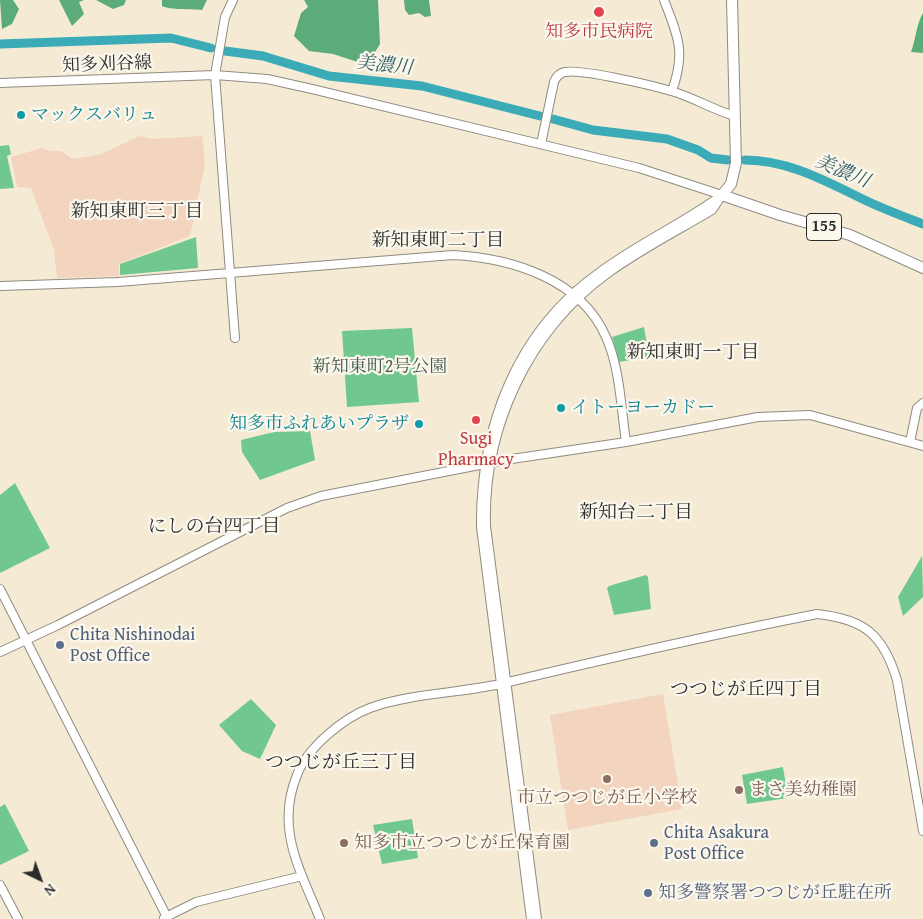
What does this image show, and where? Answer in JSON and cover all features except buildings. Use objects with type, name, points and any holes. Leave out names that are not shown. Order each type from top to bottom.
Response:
[{"type":"highway","points":[[722,195],[731,184],[735,169],[732,0]]},
{"type":"highway","name":"155","points":[[722,195],[780,215],[850,235],[923,268]]},
{"type":"street","points":[[233,0],[225,16],[215,75],[235,338]]},
{"type":"street","points":[[664,0],[680,42],[676,79],[672,91]]},
{"type":"street","points":[[541,144],[554,82],[556,77],[564,72],[606,77],[672,91],[714,110],[735,116]]},
{"type":"street","name":"知多刈谷線","points":[[0,83],[215,75],[281,82],[671,177],[722,195]]},
{"type":"street","points":[[537,919],[481,527],[480,496],[487,465],[492,428],[509,383],[535,338],[575,296],[616,260],[703,209],[722,195]]},
{"type":"street","points":[[0,286],[118,282],[453,255],[502,260],[533,271],[575,296],[597,321],[607,338],[621,402],[626,442]]},
{"type":"street","points":[[910,442],[918,408],[923,403]]},
{"type":"street","points":[[0,652],[287,508],[321,496],[758,417],[810,415],[923,446]]},
{"type":"street","points":[[0,588],[165,918],[196,902],[302,876]]},
{"type":"street","points":[[320,919],[302,876],[287,829],[288,802],[297,774],[313,749],[336,729],[368,708],[503,683],[817,614],[842,616],[873,634],[891,660],[897,680],[923,831]]},
{"type":"street","points":[[503,683],[531,919]]},
{"type":"street","points":[[0,885],[18,919]]},
{"type":"shaded area","points":[[139,136],[152,139],[202,136],[205,164],[190,236],[119,264],[119,276],[57,278],[54,250],[31,188],[17,187],[11,157],[42,148],[50,151],[61,151],[73,159],[102,154]]},
{"type":"shaded area","points":[[663,694],[682,809],[568,830],[550,715]]},
{"type":"green space","points":[[0,0],[13,0],[19,9],[12,24],[2,29]]},
{"type":"green space","points":[[59,0],[84,0],[79,2],[84,14],[72,26]]},
{"type":"green space","points":[[96,0],[126,0],[124,5],[113,9]]},
{"type":"green space","points":[[162,0],[207,0],[202,10],[175,9],[162,6]]},
{"type":"green space","points":[[304,0],[378,0],[380,44],[367,65],[333,54],[309,51],[294,36],[301,13],[308,7]]},
{"type":"green space","points":[[404,0],[429,0],[431,16],[425,17],[419,13],[409,15],[405,10]]},
{"type":"green space","points":[[923,13],[923,53],[911,52],[919,22]]},
{"type":"green space","points":[[9,145],[11,154],[7,156],[14,188],[0,189],[0,146]]},
{"type":"green space","points":[[196,237],[198,268],[120,275],[120,264]]},
{"type":"green space","points":[[644,327],[649,357],[619,362],[612,337]]},
{"type":"green space","name":"新知東町2号公園","points":[[412,328],[419,402],[347,407],[342,331]]},
{"type":"green space","points":[[310,431],[315,460],[260,480],[242,452],[241,440],[274,432]]},
{"type":"green space","points":[[15,483],[50,548],[0,573],[0,495]]},
{"type":"green space","points":[[922,556],[923,597],[903,616],[898,597]]},
{"type":"green space","points":[[646,575],[648,577],[651,609],[614,615],[607,588]]},
{"type":"green space","points":[[251,699],[276,725],[260,759],[242,751],[219,725]]},
{"type":"green space","points":[[783,767],[788,798],[747,804],[742,775]]},
{"type":"green space","points":[[5,804],[29,851],[0,865],[0,807]]},
{"type":"green space","points":[[412,819],[418,858],[382,864],[373,825]]},
{"type":"waterway","name":"美濃川","points":[[0,44],[171,38],[211,48]]},
{"type":"waterway","name":"美濃川","points":[[225,51],[263,56],[329,76],[422,86],[540,116]]},
{"type":"waterway","name":"美濃川","points":[[553,119],[593,130],[667,139],[698,150],[711,158],[728,160]]},
{"type":"waterway","name":"美濃川","points":[[745,160],[762,161],[793,168],[824,180],[882,208],[923,224]]},
{"type":"place","name":"知多市民病院","points":[[599,12]]},
{"type":"place","name":"マックスバリュ","points":[[21,115]]},
{"type":"place","name":"イトーヨーカドー","points":[[561,408]]},
{"type":"place","name":"Sugi Pharmacy","points":[[476,420]]},
{"type":"place","name":"知多市ふれあいプラザ","points":[[419,424]]},
{"type":"place","name":"Chita Nishinodai Post Office","points":[[60,645]]},
{"type":"place","name":"市立つつじが丘小学校","points":[[607,779]]},
{"type":"place","name":"まさ美幼稚園","points":[[739,790]]},
{"type":"place","name":"知多市立つつじが丘保育園","points":[[344,843]]},
{"type":"place","name":"Chita Asakura Post Office","points":[[654,843]]},
{"type":"place","name":"知多警察署つつじが丘駐在所","points":[[648,893]]},
{"type":"district","name":"新知東町三丁目","points":[[137,212]]},
{"type":"district","name":"新知東町二丁目","points":[[438,241]]},
{"type":"district","name":"新知東町一丁目","points":[[693,353]]},
{"type":"district","name":"新知台二丁目","points":[[636,513]]},
{"type":"district","name":"にしの台四丁目","points":[[214,527]]},
{"type":"district","name":"つつじが丘四丁目","points":[[746,690]]},
{"type":"district","name":"つつじが丘三丁目","points":[[341,763]]}]
